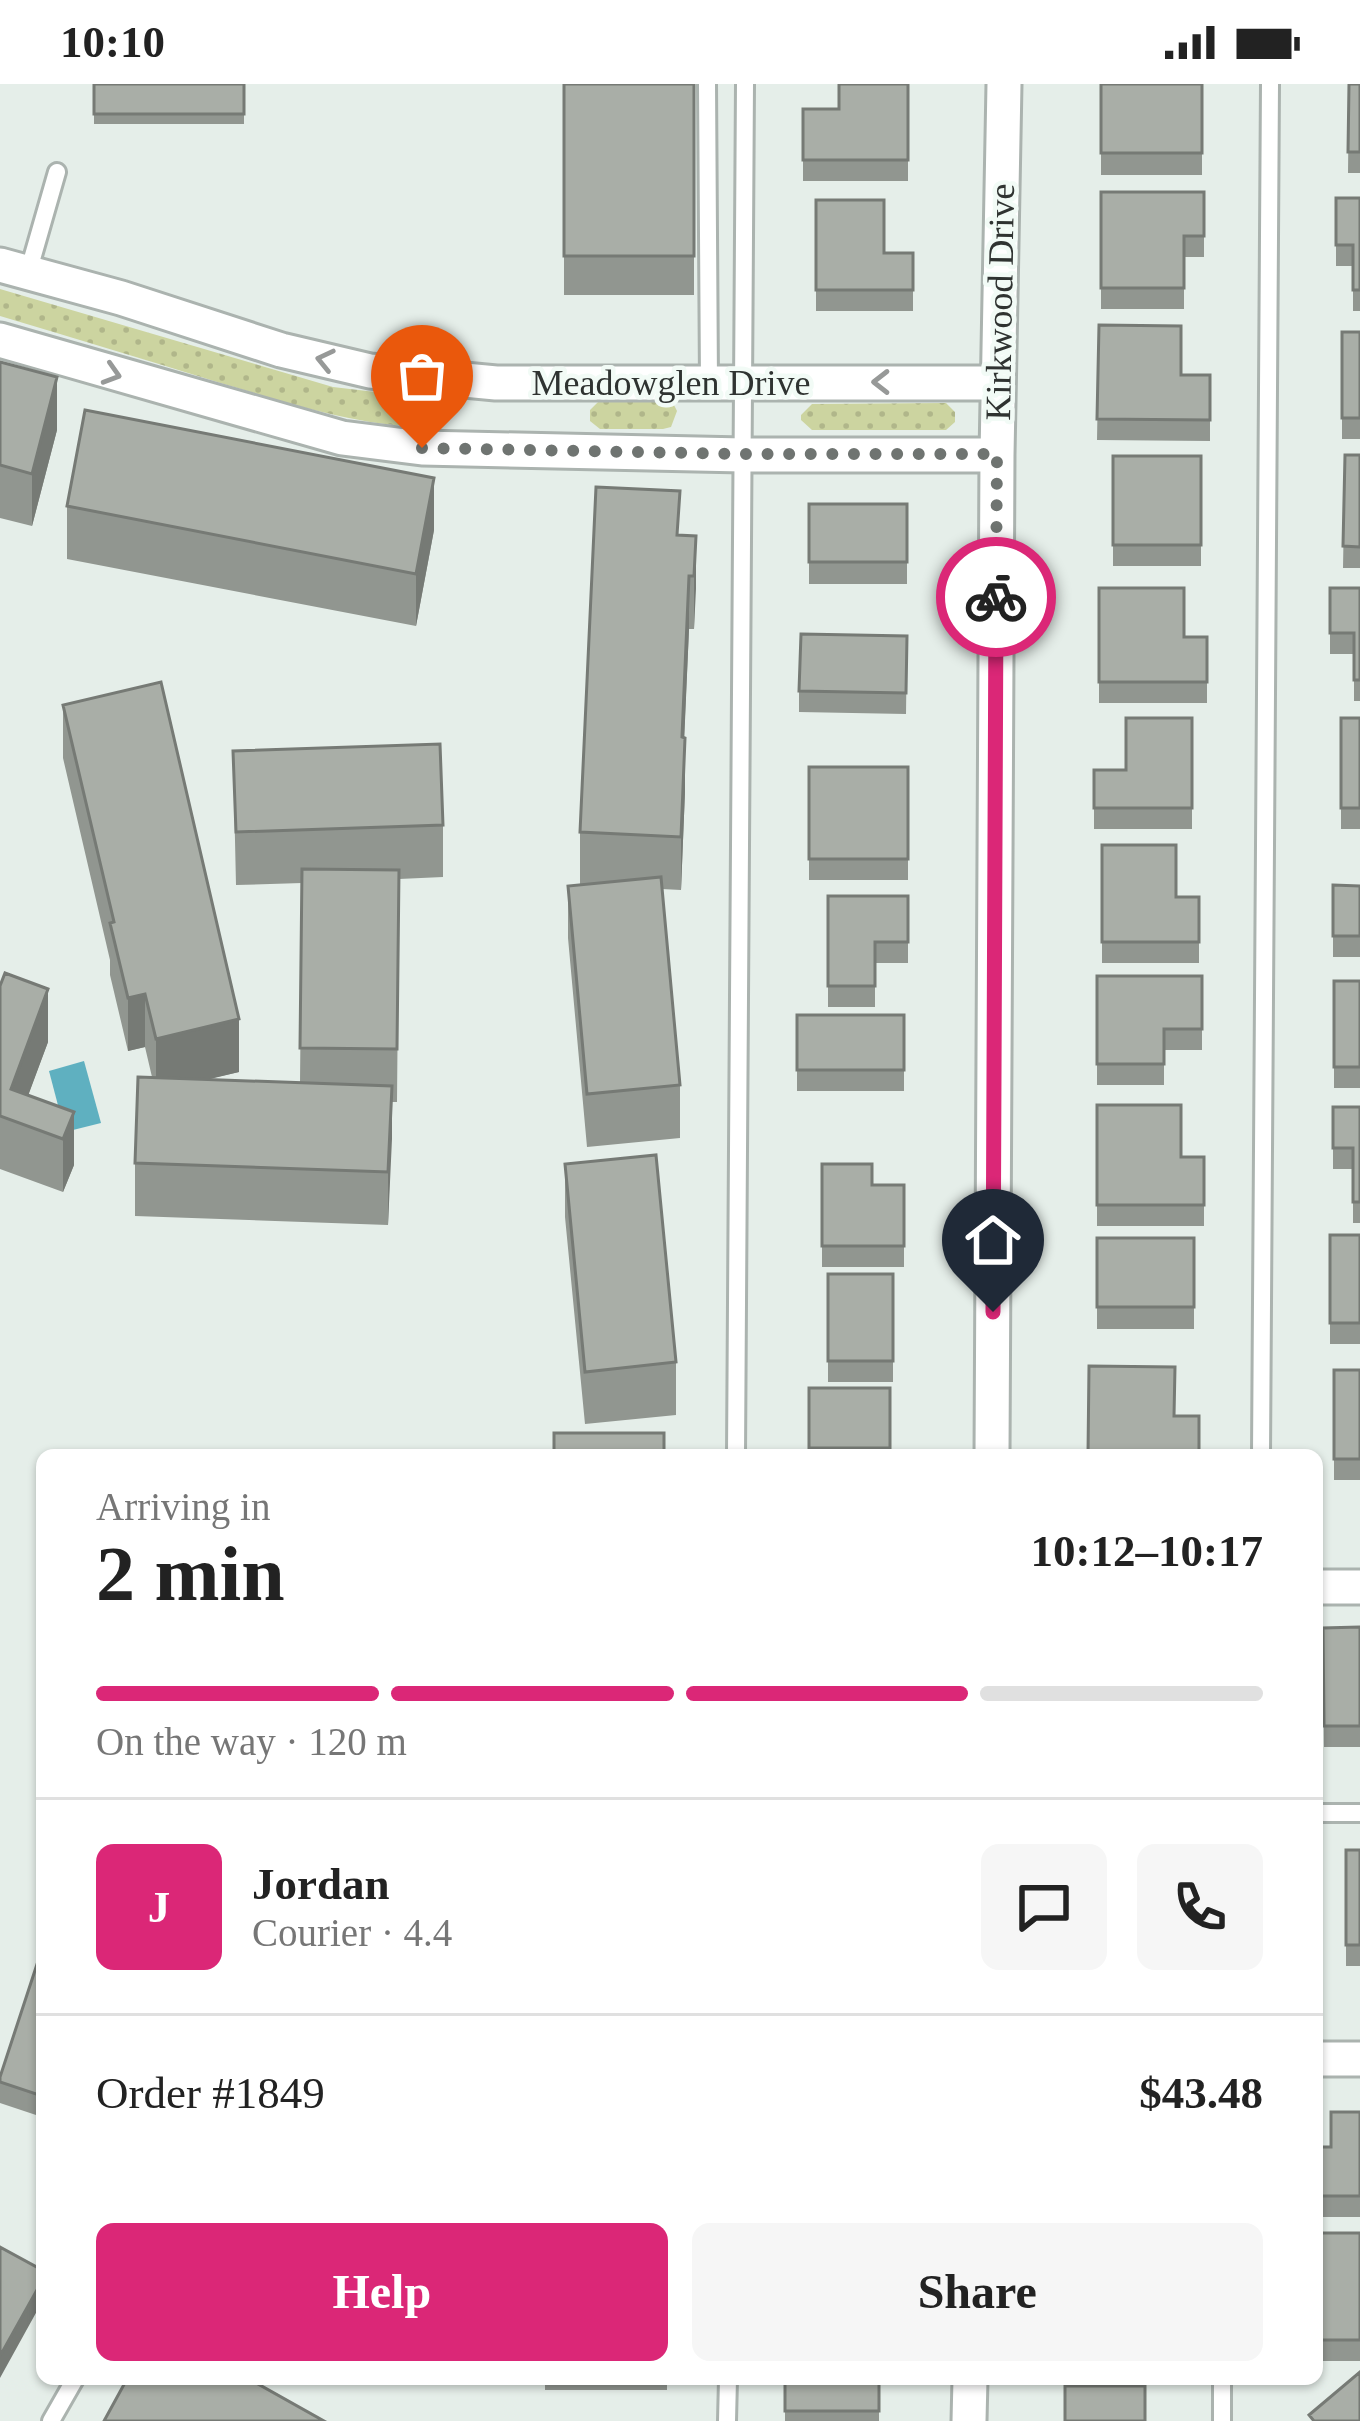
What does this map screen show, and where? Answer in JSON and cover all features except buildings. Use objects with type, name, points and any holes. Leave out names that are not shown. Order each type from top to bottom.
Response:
[{"type":"street","name":"Kirkwood Drive","points":[[992,1449],[997,454],[1004,84]]},
{"type":"street","name":"Meadowglen Drive","points":[[14,269],[281,350],[370,371],[496,383],[998,383]]},
{"type":"street","name":"Meadowglen Drive","points":[[0,340],[342,438],[422,448],[997,454]]},
{"type":"street","points":[[1323,1588],[1360,1588]]},
{"type":"street","points":[[1323,2059],[1360,2059]]},
{"type":"street","points":[[969,2421],[970,2385]]},
{"type":"lane","points":[[707,84],[709,383]]},
{"type":"lane","points":[[736,1449],[745,84]]},
{"type":"lane","points":[[1261,1449],[1270,84]]},
{"type":"lane","points":[[14,269],[57,172]]},
{"type":"lane","points":[[1323,1813],[1360,1813]]},
{"type":"lane","points":[[51,2421],[72,2385]]},
{"type":"lane","points":[[727,2421],[728,2385]]},
{"type":"lane","points":[[1222,2385],[1222,2421]]},
{"type":"green space","points":[[0,289],[333,387],[443,400],[449,412],[441,425],[415,426],[357,420],[297,405],[0,316]]},
{"type":"green space","points":[[600,400],[665,400],[677,411],[671,427],[663,429],[600,429],[590,421],[590,410]]},
{"type":"green space","points":[[946,403],[955,412],[955,422],[946,430],[812,430],[801,420],[812,404]]},
{"type":"water","points":[[84,1061],[101,1123],[65,1132],[49,1071]]},
{"type":"way so far","points":[[422,448],[997,454],[996,597]]},
{"type":"route","points":[[993,1312],[996,597]]}]
